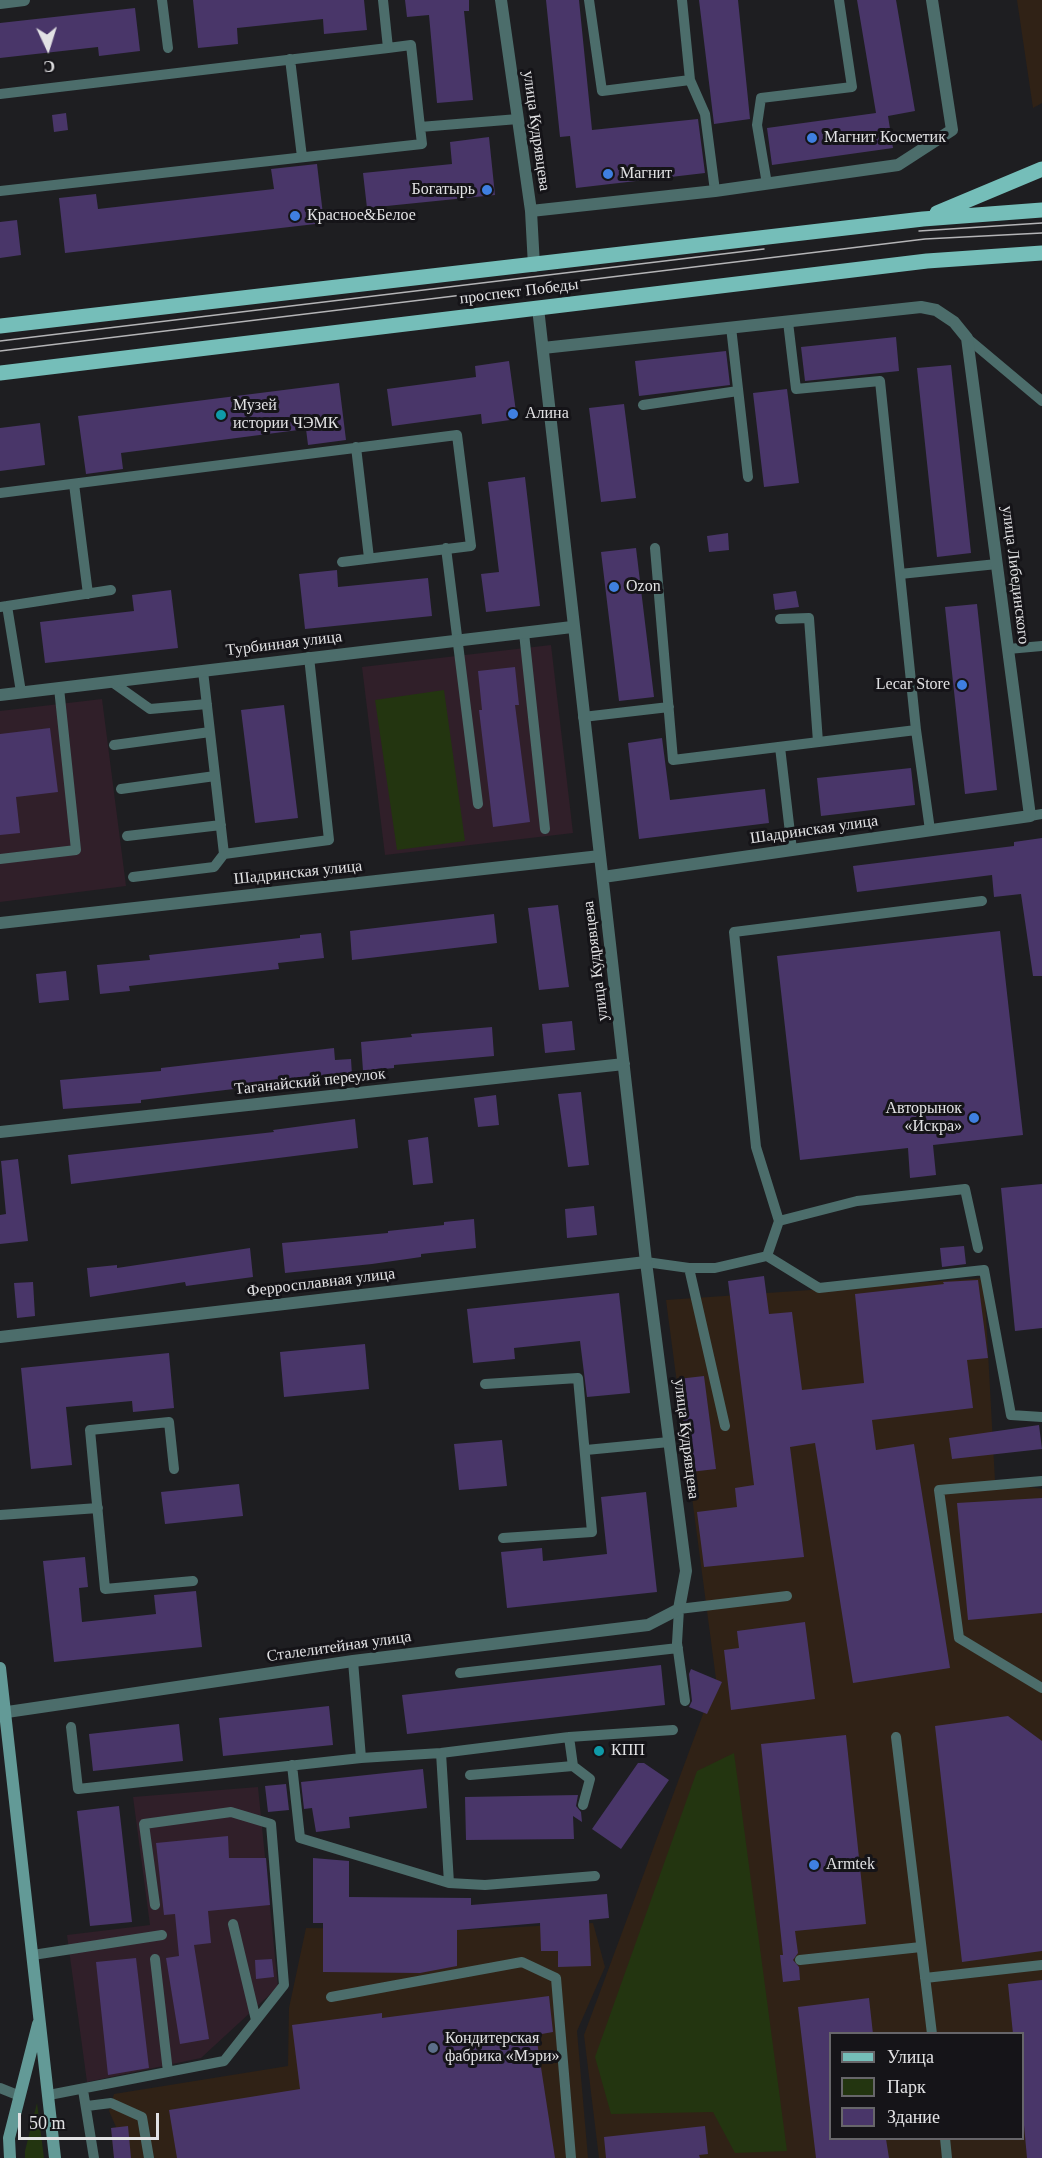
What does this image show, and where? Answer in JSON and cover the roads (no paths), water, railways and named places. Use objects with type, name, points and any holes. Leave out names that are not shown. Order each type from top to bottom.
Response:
[{"type":"main road","points":[[923,219],[1042,169]]},
{"type":"main road","name":"проспект Победы","points":[[0,326],[534,266],[923,219],[1042,210]]},
{"type":"main road","name":"проспект Победы","points":[[0,373],[927,261],[1042,253]]},
{"type":"street","points":[[0,3],[24,0]]},
{"type":"street","name":"улица Кудрявцева","points":[[501,0],[531,211],[534,266]]},
{"type":"street","points":[[531,211],[715,191],[898,165],[952,130],[932,0]]},
{"type":"street","points":[[543,348],[921,307],[936,310],[954,322],[967,338]]},
{"type":"street","name":"улица Кудрявцева","points":[[538,308],[572,627],[646,1262],[686,1571],[679,1609]]},
{"type":"street","name":"улица Либединского","points":[[967,338],[1008,649],[1036,815]]},
{"type":"street","name":"Турбинная улица","points":[[0,695],[572,627]]},
{"type":"street","name":"Шадринская улица","points":[[603,878],[1036,815]]},
{"type":"street","name":"Шадринская улица","points":[[0,923],[600,856]]},
{"type":"street","name":"Таганайский переулок","points":[[0,1132],[624,1064]]},
{"type":"street","name":"Ферросплавная улица","points":[[0,1337],[646,1262]]},
{"type":"street","name":"Сталелитейная улица","points":[[3,1712],[353,1661],[648,1624],[679,1609]]},
{"type":"street","points":[[0,1668],[3,1712],[8,1733],[56,2158]]},
{"type":"street","points":[[10,2158],[9,2138],[40,2017]]},
{"type":"lane","points":[[162,0],[168,48]]},
{"type":"lane","points":[[383,0],[388,48]]},
{"type":"lane","points":[[589,0],[602,91],[690,80]]},
{"type":"lane","points":[[682,0],[690,80],[705,114],[715,191]]},
{"type":"lane","points":[[767,183],[757,125],[761,98],[852,87],[839,0]]},
{"type":"lane","points":[[0,94],[411,45],[422,144],[0,191]]},
{"type":"lane","points":[[290,59],[302,157]]},
{"type":"lane","points":[[420,127],[518,119]]},
{"type":"lane","points":[[788,322],[796,389],[880,381],[916,730],[930,830]]},
{"type":"lane","points":[[731,327],[748,477]]},
{"type":"lane","points":[[967,338],[1042,401]]},
{"type":"lane","points":[[643,405],[738,391]]},
{"type":"lane","points":[[0,493],[457,435],[471,546],[342,562]]},
{"type":"lane","points":[[356,447],[369,558]]},
{"type":"lane","points":[[74,484],[88,594]]},
{"type":"lane","points":[[446,548],[478,804]]},
{"type":"lane","points":[[655,548],[673,760],[916,730]]},
{"type":"lane","points":[[900,574],[997,564]]},
{"type":"lane","points":[[21,692],[4,606],[111,590]]},
{"type":"lane","points":[[780,619],[809,618],[818,742]]},
{"type":"lane","points":[[524,633],[546,829]]},
{"type":"lane","points":[[1008,649],[1042,646]]},
{"type":"lane","points":[[224,854],[329,840],[309,657]]},
{"type":"lane","points":[[133,877],[214,867],[224,854],[203,671]]},
{"type":"lane","points":[[112,682],[150,709],[207,704]]},
{"type":"lane","points":[[0,859],[76,850],[59,688]]},
{"type":"lane","points":[[583,717],[669,707]]},
{"type":"lane","points":[[114,745],[210,732]]},
{"type":"lane","points":[[780,747],[792,850]]},
{"type":"lane","points":[[121,789],[215,776]]},
{"type":"lane","points":[[127,836],[221,825]]},
{"type":"lane","points":[[767,1256],[779,1221],[756,1147],[734,932],[982,902]]},
{"type":"lane","points":[[779,1221],[857,1201],[964,1189],[978,1248]]},
{"type":"lane","points":[[646,1262],[689,1268],[724,1266],[767,1256],[819,1288],[984,1270],[1011,1415],[1042,1417]]},
{"type":"lane","points":[[689,1268],[724,1426]]},
{"type":"lane","points":[[485,1384],[578,1378],[592,1532],[503,1538]]},
{"type":"lane","points":[[174,1469],[169,1422],[90,1430],[105,1589],[193,1581]]},
{"type":"lane","points":[[586,1450],[669,1442]]},
{"type":"lane","points":[[1042,1480],[939,1490],[959,1638],[1042,1688]]},
{"type":"lane","points":[[0,1515],[98,1508]]},
{"type":"lane","points":[[685,1701],[678,1648],[679,1609],[787,1596]]},
{"type":"lane","points":[[460,1673],[678,1648]]},
{"type":"lane","points":[[353,1661],[361,1758]]},
{"type":"lane","points":[[71,1727],[78,1789],[361,1758],[441,1753],[569,1737],[673,1730]]},
{"type":"lane","points":[[0,1745],[8,1733]]},
{"type":"lane","points":[[569,1737],[573,1766]]},
{"type":"lane","points":[[896,1737],[932,2032]]},
{"type":"lane","points":[[441,1753],[449,1883]]},
{"type":"lane","points":[[292,1766],[300,1838],[449,1883],[485,1885],[595,1876]]},
{"type":"lane","points":[[470,1775],[573,1766],[590,1779],[583,1805]]},
{"type":"lane","points":[[49,2095],[224,2061],[284,1985],[272,1824],[231,1812],[144,1824],[155,1905]]},
{"type":"lane","points":[[233,1924],[256,2020]]},
{"type":"lane","points":[[33,1955],[162,1935]]},
{"type":"lane","points":[[800,1960],[921,1947]]},
{"type":"lane","points":[[155,1959],[168,2072]]},
{"type":"lane","points":[[331,1997],[522,1962],[556,1978],[571,2158]]},
{"type":"lane","points":[[925,1978],[1042,1965]]},
{"type":"lane","points":[[0,2088],[20,2096]]},
{"type":"lane","points":[[83,2090],[94,2158]]},
{"type":"lane","points":[[87,2106],[111,2103],[142,2117],[149,2158]]},
{"type":"lane","points":[[945,2140],[947,2158]]},
{"type":"tram line","points":[[919,231],[1042,223]]},
{"type":"tram line","points":[[0,351],[925,239],[1042,233]]},
{"type":"tram line","points":[[0,341],[764,249]]},
{"type":"place","name":"Магнит Косметик","points":[[812,138]]},
{"type":"place","name":"Магнит","points":[[608,174]]},
{"type":"place","name":"Богатырь","points":[[487,190]]},
{"type":"place","name":"Красное&Белое","points":[[295,216]]},
{"type":"place","name":"Алина","points":[[513,414]]},
{"type":"place","name":"Музей истории ЧЭМК","points":[[221,415]]},
{"type":"place","name":"Ozon","points":[[614,587]]},
{"type":"place","name":"Lecar Store","points":[[962,685]]},
{"type":"place","name":"Авторынок «Искра»","points":[[974,1118]]},
{"type":"place","name":"КПП","points":[[599,1751]]},
{"type":"place","name":"Armtek","points":[[814,1865]]},
{"type":"place","name":"Кондитерская фабрика «Мэри»","points":[[433,2048]]}]
